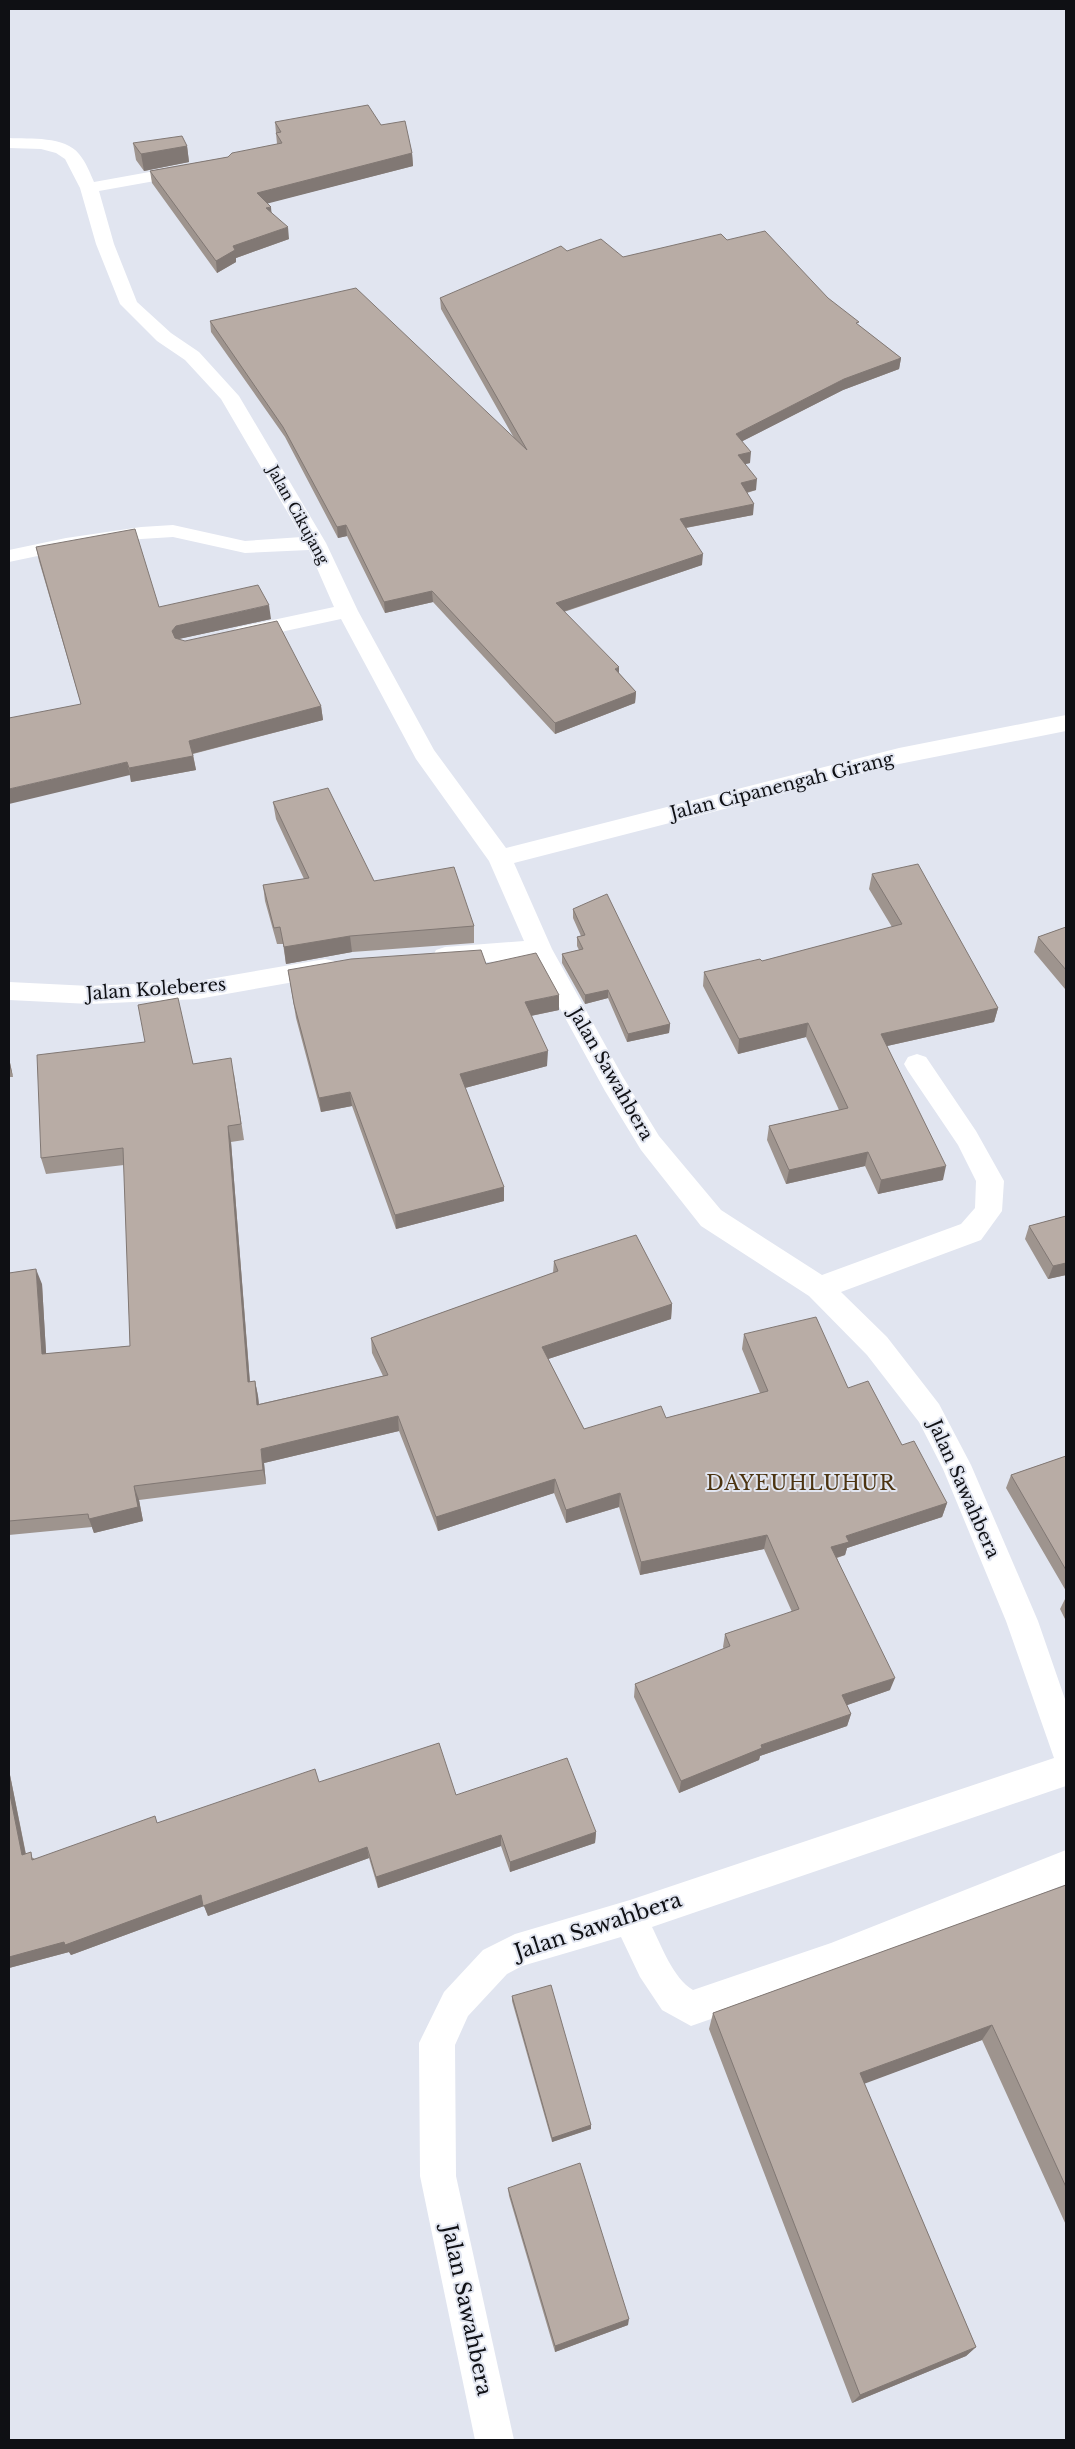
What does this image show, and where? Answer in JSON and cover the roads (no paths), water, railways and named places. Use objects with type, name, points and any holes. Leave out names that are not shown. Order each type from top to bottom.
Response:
[{"type":"street","name":"Jalan Cikujang","points":[[9,143],[41,144],[62,149],[72,156],[89,188],[105,244],[129,304],[164,337],[192,356],[230,396],[316,543],[347,611],[424,754],[500,858],[540,949]]},
{"type":"street","points":[[89,188],[204,167]]},
{"type":"street","points":[[9,556],[66,544],[141,533],[173,531],[245,547],[316,543]]},
{"type":"street","points":[[226,637],[347,611]]},
{"type":"street","name":"Jalan Cipanengah Girang","points":[[500,858],[898,756],[1066,723]]},
{"type":"street","points":[[422,958],[540,949]]},
{"type":"street","name":"Jalan Sawahbera","points":[[540,949],[638,1125],[688,1191],[711,1218],[819,1288],[877,1346],[929,1413],[956,1465],[1022,1621],[1066,1748]]},
{"type":"street","name":"Jalan Koleberes","points":[[9,991],[90,995],[198,990],[352,963]]},
{"type":"street","points":[[819,1288],[971,1232],[988,1211],[990,1181],[967,1138],[917,1064]]},
{"type":"street","name":"Jalan Sawahbera","points":[[495,2440],[438,2176],[437,2043],[456,2004],[495,1962],[515,1951],[630,1917],[1066,1770]]},
{"type":"street","points":[[630,1917],[652,1965],[674,1998],[691,2008],[831,1960],[1066,1867]]},
{"type":"district","name":"DAYEUHLUHUR","points":[[801,1483]]}]
